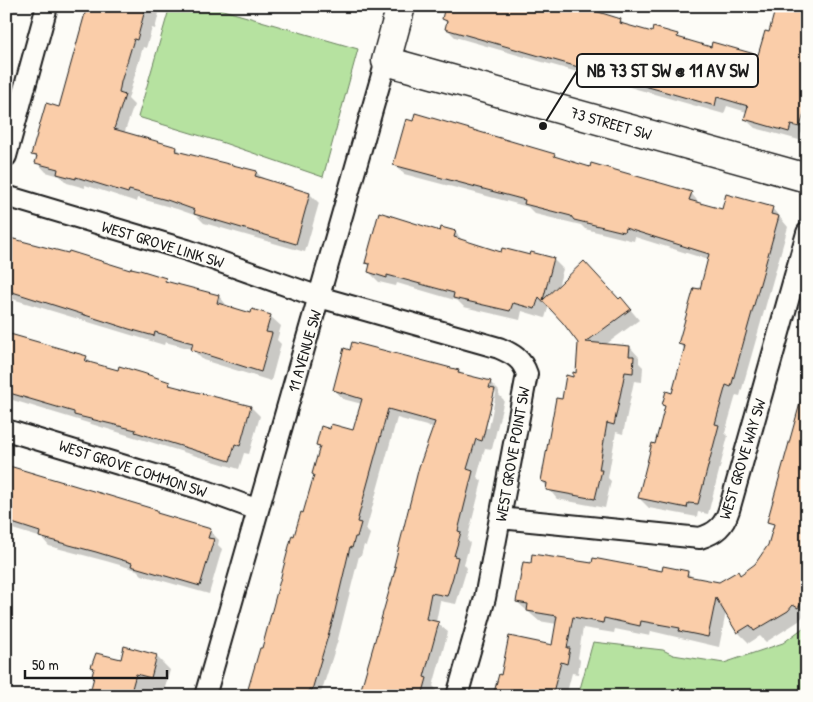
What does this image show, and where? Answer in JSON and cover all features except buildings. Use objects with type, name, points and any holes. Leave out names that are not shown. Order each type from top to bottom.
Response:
[{"type":"street","points":[[6,156],[47,6]]},
{"type":"street","name":"11 AVENUE SW","points":[[205,696],[402,6]]},
{"type":"street","name":"73 STREET SW","points":[[386,61],[807,178]]},
{"type":"street","name":"WEST GROVE LINK SW","points":[[6,196],[187,250],[319,297]]},
{"type":"street","name":"WEST GROVE WAY SW","points":[[500,518],[700,538],[710,535],[719,529],[725,521],[729,510],[807,233]]},
{"type":"street","name":"WEST GROVE POINT SW","points":[[319,297],[499,348],[514,354],[523,363],[526,374],[482,609],[457,696]]},
{"type":"street","name":"WEST GROVE COMMON SW","points":[[6,430],[198,488],[258,510]]},
{"type":"green space","points":[[170,6],[209,6],[358,49],[323,177],[221,142],[138,117]]},
{"type":"green space","points":[[807,625],[807,696],[578,696],[593,642],[663,650],[673,655],[724,663],[783,643]]},
{"type":"place","name":"NB 73 ST SW @ 11 AV SW","points":[[543,126]]}]
